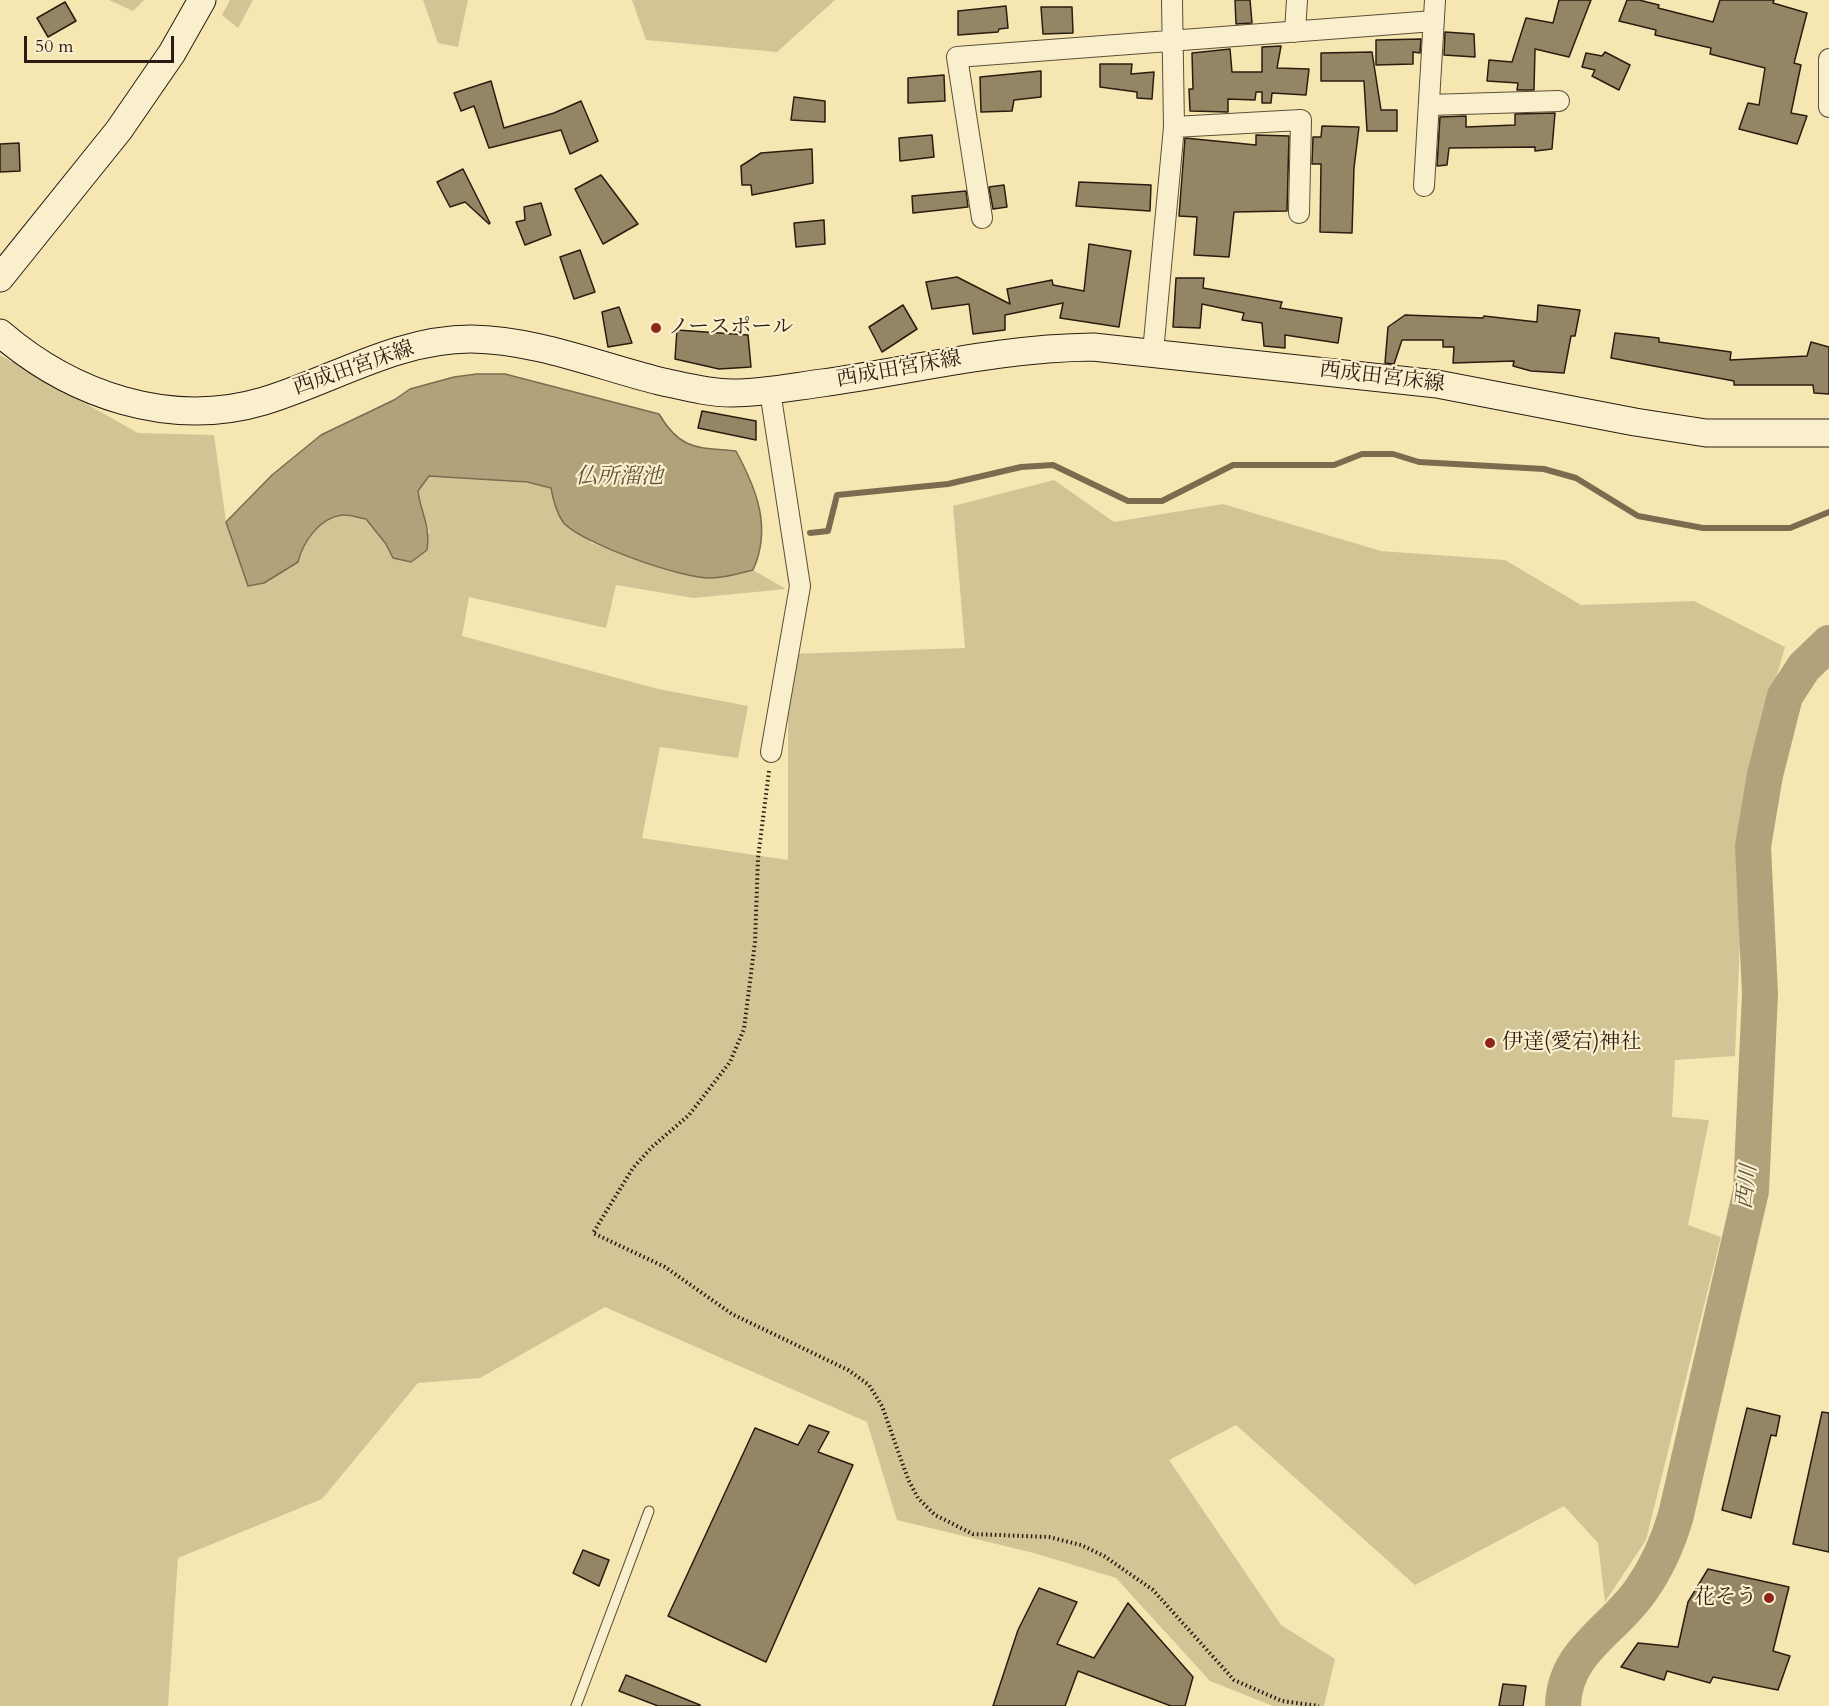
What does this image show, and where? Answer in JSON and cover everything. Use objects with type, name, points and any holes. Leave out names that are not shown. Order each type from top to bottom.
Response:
[{"type":"main road","points":[[0,278],[119,130],[172,53],[202,0]]},
{"type":"main road","name":"西成田宮床線","points":[[0,333],[80,387],[125,402],[172,411],[218,409],[263,401],[384,355],[426,344],[468,339],[509,342],[550,350],[693,389],[729,393],[770,391],[916,369],[995,353],[1046,348],[1093,347],[1437,384],[1635,422],[1706,433],[1829,433]]},
{"type":"street","points":[[1153,352],[1174,127],[1173,0]]},
{"type":"street","points":[[1295,32],[1297,0]]},
{"type":"street","points":[[1424,186],[1435,0]]},
{"type":"street","points":[[982,218],[957,57],[1434,21]]},
{"type":"street","points":[[1829,59],[1829,107]]},
{"type":"street","points":[[1429,105],[1559,101]]},
{"type":"street","points":[[1174,127],[1301,120],[1299,213]]},
{"type":"street","points":[[770,391],[800,586],[771,752]]},
{"type":"lane","points":[[576,1706],[649,1511]]},
{"type":"path","points":[[771,752],[758,858],[755,942],[744,1029],[730,1062],[689,1115],[633,1167],[593,1233],[665,1267],[732,1314],[848,1370],[869,1385],[882,1406],[918,1498],[935,1515],[973,1534],[1049,1537],[1081,1545],[1104,1556],[1153,1590],[1234,1680],[1282,1701],[1319,1706]]},
{"type":"shaded area","points":[[109,0],[144,0],[133,11]]},
{"type":"shaded area","points":[[230,0],[253,0],[238,28],[222,15]]},
{"type":"shaded area","points":[[423,0],[468,0],[458,47],[438,43]]},
{"type":"shaded area","points":[[632,0],[835,0],[777,52],[646,40]]},
{"type":"shaded area","points":[[0,355],[138,433],[214,435],[226,522],[284,570],[298,562],[308,539],[319,526],[342,515],[366,519],[386,544],[393,558],[430,532],[420,509],[418,491],[429,476],[459,477],[505,480],[551,488],[554,503],[592,543],[654,565],[711,579],[753,570],[786,589],[693,598],[616,585],[606,628],[469,597],[462,636],[658,689],[748,706],[738,758],[660,747],[642,838],[788,860],[788,654],[965,648],[953,506],[1054,480],[1114,522],[1223,504],[1381,551],[1505,560],[1581,605],[1694,601],[1785,647],[1747,779],[1735,1056],[1675,1060],[1672,1117],[1709,1120],[1688,1225],[1721,1237],[1646,1540],[1605,1602],[1598,1543],[1564,1506],[1415,1585],[1236,1425],[1169,1460],[1281,1625],[1335,1659],[1324,1706],[1273,1706],[1210,1681],[1116,1578],[1034,1553],[897,1520],[867,1422],[605,1307],[480,1378],[418,1383],[322,1499],[178,1558],[168,1706],[0,1706]]},
{"type":"water","name":"仏所溜池","points":[[505,374],[659,414],[675,435],[691,445],[736,451],[750,480],[760,509],[761,539],[759,554],[753,570],[712,578],[657,567],[610,549],[573,531],[563,522],[555,505],[551,488],[527,482],[429,476],[418,491],[427,527],[427,550],[411,562],[393,558],[386,544],[366,519],[342,515],[326,521],[313,532],[298,562],[264,583],[248,586],[226,522],[272,475],[321,435],[394,400],[410,389],[454,377]]},
{"type":"building","points":[[1235,0],[1250,0],[1252,23],[1236,24]]},
{"type":"building","points":[[1559,0],[1591,0],[1569,57],[1535,49],[1534,90],[1517,90],[1518,83],[1487,81],[1489,60],[1512,62],[1526,18],[1553,23]]},
{"type":"building","points":[[1627,0],[1639,0],[1659,5],[1658,8],[1713,22],[1720,0],[1774,0],[1773,3],[1807,13],[1794,63],[1801,65],[1791,113],[1807,116],[1797,144],[1739,129],[1748,103],[1759,105],[1765,68],[1710,54],[1711,48],[1655,35],[1656,30],[1619,21]]},
{"type":"building","points":[[65,2],[76,21],[48,37],[37,18]]},
{"type":"building","points":[[1006,6],[1008,28],[999,29],[998,32],[958,35],[958,11]]},
{"type":"building","points":[[1041,7],[1072,7],[1073,33],[1043,34]]},
{"type":"building","points":[[1445,32],[1474,34],[1475,57],[1444,55]]},
{"type":"building","points":[[1421,39],[1420,53],[1413,52],[1413,64],[1376,65],[1376,40]]},
{"type":"building","points":[[1281,46],[1277,68],[1309,69],[1306,95],[1272,93],[1271,103],[1262,103],[1262,92],[1256,92],[1255,100],[1228,99],[1228,112],[1190,111],[1189,89],[1193,89],[1192,53],[1230,49],[1232,72],[1262,72],[1262,47]]},
{"type":"building","points":[[1372,52],[1381,110],[1397,110],[1397,131],[1367,131],[1364,81],[1321,81],[1321,53]]},
{"type":"building","points":[[1605,52],[1630,65],[1619,90],[1592,76],[1595,70],[1582,67],[1586,53],[1602,56]]},
{"type":"building","points":[[1100,64],[1132,64],[1131,74],[1154,72],[1152,99],[1137,98],[1137,92],[1100,87]]},
{"type":"building","points":[[1041,71],[1041,97],[1014,100],[1012,111],[981,112],[980,77]]},
{"type":"building","points":[[944,75],[945,101],[908,103],[908,78]]},
{"type":"building","points":[[491,81],[504,128],[554,113],[581,101],[598,141],[570,154],[561,130],[489,148],[474,106],[461,111],[454,93]]},
{"type":"building","points":[[794,97],[825,101],[825,122],[791,120]]},
{"type":"building","points":[[1555,113],[1552,149],[1535,151],[1535,147],[1449,148],[1447,165],[1437,166],[1440,117],[1466,116],[1466,127],[1515,125],[1515,114]]},
{"type":"building","points":[[1322,126],[1359,127],[1354,168],[1352,233],[1320,232],[1321,164],[1312,164],[1313,137],[1321,137]]},
{"type":"building","points":[[932,135],[934,157],[900,161],[899,138]]},
{"type":"building","points":[[1256,135],[1289,136],[1287,211],[1234,212],[1229,257],[1194,255],[1197,217],[1179,216],[1185,138],[1256,145]]},
{"type":"building","points":[[19,143],[20,171],[0,172],[0,144]]},
{"type":"building","points":[[812,149],[813,183],[752,195],[751,185],[742,185],[741,166],[761,153]]},
{"type":"building","points":[[463,169],[489,224],[465,202],[450,207],[437,182]]},
{"type":"building","points":[[601,175],[638,224],[603,244],[575,189]]},
{"type":"building","points":[[1079,182],[1151,185],[1150,211],[1076,206]]},
{"type":"building","points":[[1004,185],[1007,207],[993,209],[989,187]]},
{"type":"building","points":[[966,191],[968,207],[913,213],[912,196]]},
{"type":"building","points":[[541,203],[551,235],[525,245],[516,222],[525,220],[524,207]]},
{"type":"building","points":[[824,220],[825,244],[796,247],[794,223]]},
{"type":"building","points":[[1089,244],[1131,251],[1119,327],[1060,318],[1063,303],[1005,315],[1005,330],[973,334],[969,304],[932,309],[926,282],[957,277],[1010,304],[1007,289],[1052,280],[1053,285],[1084,291]]},
{"type":"building","points":[[580,250],[595,292],[574,299],[560,257]]},
{"type":"building","points":[[1176,278],[1204,278],[1203,288],[1282,302],[1280,308],[1342,318],[1338,343],[1285,335],[1285,348],[1264,346],[1262,323],[1242,320],[1244,313],[1202,304],[1200,328],[1173,327]]},
{"type":"building","points":[[903,305],[917,329],[882,352],[869,327]]},
{"type":"building","points":[[1538,305],[1580,310],[1575,336],[1571,336],[1564,373],[1531,371],[1513,366],[1514,361],[1453,363],[1454,347],[1443,347],[1443,340],[1402,340],[1394,364],[1385,363],[1388,327],[1405,315],[1483,318],[1484,316],[1537,322]]},
{"type":"building","points":[[619,307],[632,343],[608,347],[602,312]]},
{"type":"building","points":[[677,330],[748,335],[751,367],[719,369],[675,359]]},
{"type":"building","points":[[1615,333],[1659,338],[1659,342],[1731,352],[1730,360],[1807,356],[1811,342],[1829,347],[1829,394],[1814,393],[1813,385],[1734,385],[1734,381],[1611,358]]},
{"type":"building","points":[[702,411],[756,421],[756,440],[698,428]]},
{"type":"building","points":[[1747,1408],[1780,1416],[1776,1436],[1771,1435],[1751,1518],[1722,1510]]},
{"type":"building","points":[[1822,1412],[1829,1413],[1829,1552],[1793,1544]]},
{"type":"building","points":[[809,1425],[829,1432],[818,1452],[853,1465],[766,1662],[668,1616],[755,1428],[798,1445]]},
{"type":"building","points":[[583,1550],[609,1560],[599,1586],[573,1573]]},
{"type":"building","points":[[1708,1569],[1789,1587],[1773,1651],[1790,1656],[1778,1690],[1713,1677],[1710,1683],[1667,1671],[1664,1680],[1621,1667],[1638,1643],[1678,1647],[1688,1602]]},
{"type":"building","points":[[1039,1588],[1077,1602],[1057,1644],[1094,1658],[1128,1603],[1193,1677],[1185,1706],[1171,1706],[1078,1671],[1065,1706],[993,1706],[1018,1630]]},
{"type":"building","points":[[626,1675],[700,1706],[658,1706],[619,1691]]},
{"type":"building","points":[[1503,1684],[1526,1686],[1523,1706],[1499,1706]]},
{"type":"waterway","points":[[810,533],[828,531],[837,495],[948,484],[1021,467],[1053,465],[1128,501],[1162,501],[1233,465],[1334,465],[1362,454],[1393,454],[1419,462],[1544,469],[1576,478],[1638,516],[1703,528],[1790,528],[1829,512]]},
{"type":"waterway","name":"西川","points":[[1563,1706],[1565,1687],[1572,1670],[1592,1643],[1641,1590],[1662,1554],[1676,1515],[1751,1191],[1760,994],[1753,846],[1765,775],[1785,696],[1804,667],[1829,643]]},
{"type":"place","name":"ノースポール","points":[[656,328]]},
{"type":"place","name":"伊達(愛宕)神社","points":[[1490,1043]]},
{"type":"place","name":"花そう","points":[[1769,1598]]}]
